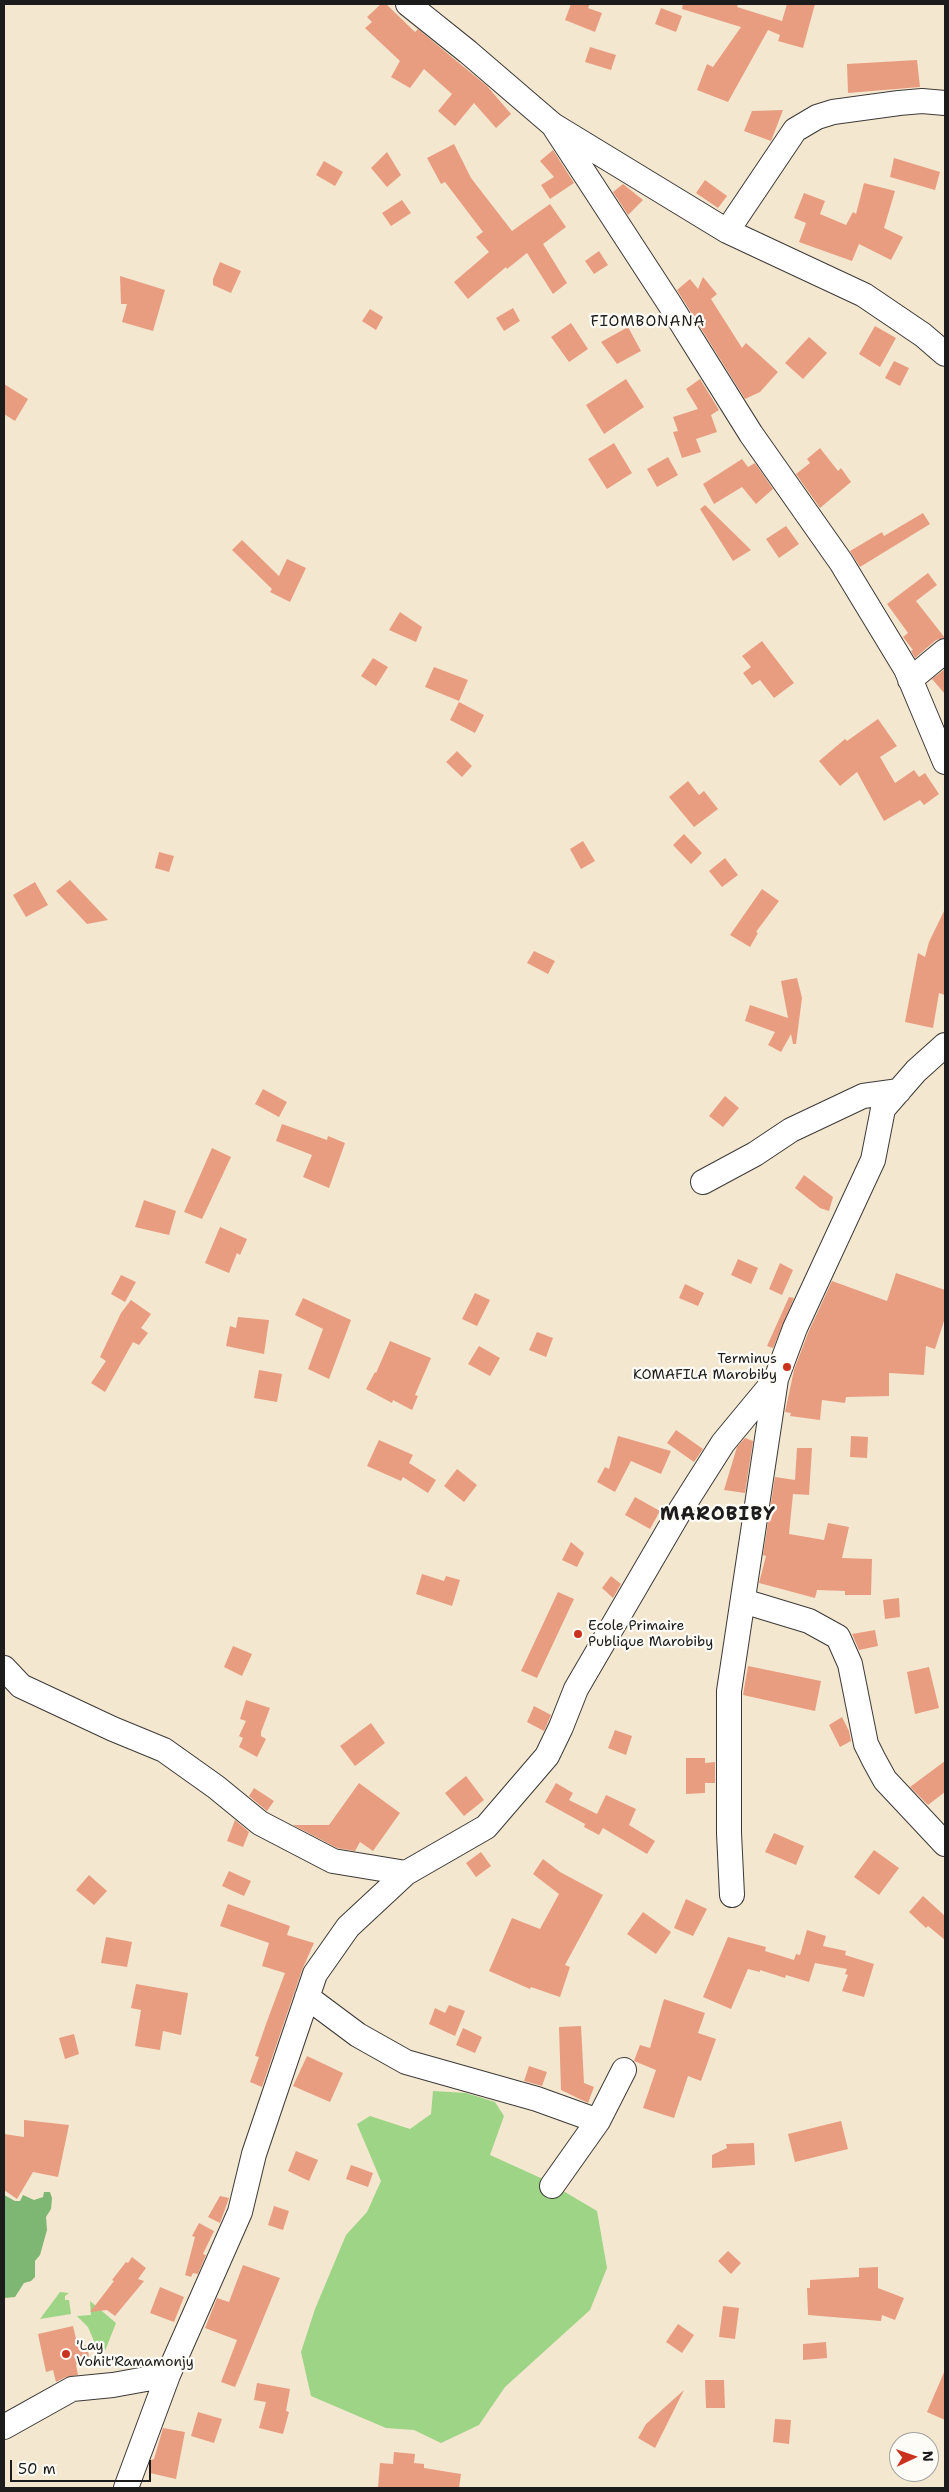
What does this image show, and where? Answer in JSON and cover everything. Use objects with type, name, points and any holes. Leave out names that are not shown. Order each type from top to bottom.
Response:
[{"type":"street","points":[[408,4],[468,52],[553,125],[727,231],[864,295],[923,335],[945,354]]},
{"type":"street","points":[[727,231],[795,130],[817,117],[833,112],[899,103],[922,101],[945,103]]},
{"type":"street","points":[[553,125],[669,303],[751,434],[841,562],[910,680],[945,762]]},
{"type":"street","points":[[910,680],[945,651]]},
{"type":"street","points":[[732,1895],[729,1833],[729,1691],[776,1379],[795,1328],[873,1160],[884,1109],[916,1071],[945,1045]]},
{"type":"street","points":[[703,1182],[755,1154],[792,1130],[863,1096],[899,1091]]},
{"type":"street","points":[[126,2488],[168,2376],[240,2212],[254,2154],[315,1974],[348,1927],[406,1873],[486,1827],[547,1756],[562,1728],[576,1689],[678,1514],[723,1443],[776,1379]]},
{"type":"street","points":[[743,1601],[809,1621],[838,1637],[850,1664],[866,1744],[874,1760],[885,1780],[945,1844]]},
{"type":"street","points":[[4,1668],[21,1686],[113,1729],[164,1750],[216,1787],[260,1823],[334,1861],[406,1873]]},
{"type":"street","points":[[307,1997],[358,2035],[406,2062],[538,2099],[598,2121]]},
{"type":"street","points":[[552,2186],[598,2121],[624,2070]]},
{"type":"street","points":[[4,2427],[72,2389],[113,2385],[168,2376]]},
{"type":"green space","points":[[433,2091],[466,2093],[495,2102],[504,2116],[490,2155],[543,2179],[597,2211],[607,2268],[590,2310],[505,2387],[479,2425],[441,2443],[414,2430],[386,2428],[311,2396],[301,2352],[315,2309],[346,2235],[367,2212],[381,2181],[357,2124],[370,2116],[410,2129],[431,2114]]},
{"type":"green space","points":[[44,2192],[50,2192],[52,2198],[51,2209],[46,2217],[47,2230],[40,2255],[35,2261],[35,2277],[31,2281],[24,2283],[15,2297],[5,2298],[4,2195],[15,2201],[20,2201],[23,2195],[34,2200],[43,2197]]},
{"type":"green space","points":[[60,2292],[69,2293],[65,2296],[65,2300],[69,2300],[71,2314],[40,2319]]},
{"type":"green space","points":[[90,2301],[116,2323],[105,2351],[97,2348],[88,2327],[77,2316],[91,2315]]},
{"type":"building","points":[[381,4],[386,4],[415,32],[418,29],[487,86],[511,114],[496,128],[474,103],[455,126],[438,111],[452,94],[424,69],[410,88],[391,77],[400,61],[365,28],[372,22],[367,17]]},
{"type":"building","points":[[571,4],[590,4],[588,8],[602,13],[595,32],[565,20]]},
{"type":"building","points":[[683,4],[738,4],[737,7],[782,21],[787,4],[815,4],[803,48],[778,41],[780,35],[768,30],[728,102],[697,90],[707,64],[713,67],[741,27],[682,9]]},
{"type":"building","points":[[661,8],[682,16],[676,32],[655,24]]},
{"type":"building","points":[[590,47],[616,55],[611,70],[585,62]]},
{"type":"building","points":[[917,60],[920,87],[848,93],[847,64]]},
{"type":"building","points":[[783,110],[771,141],[744,131],[752,111]]},
{"type":"building","points":[[454,144],[471,178],[512,231],[550,204],[566,227],[543,244],[567,283],[553,294],[527,253],[507,269],[506,267],[468,299],[454,282],[489,252],[476,237],[483,232],[445,182],[441,184],[427,158]]},
{"type":"building","points":[[553,150],[574,183],[550,199],[541,185],[554,177],[540,161]]},
{"type":"building","points":[[387,152],[401,175],[387,187],[371,168]]},
{"type":"building","points":[[894,158],[940,172],[935,190],[890,177]]},
{"type":"building","points":[[324,161],[343,172],[335,186],[316,175]]},
{"type":"building","points":[[705,180],[727,196],[718,208],[696,193]]},
{"type":"building","points":[[864,183],[895,191],[884,228],[903,237],[891,260],[859,244],[852,261],[799,242],[806,223],[794,218],[804,193],[825,201],[820,214],[846,225],[853,212],[856,214]]},
{"type":"building","points":[[623,184],[643,200],[628,215],[613,192]]},
{"type":"building","points":[[402,200],[411,213],[391,226],[382,213]]},
{"type":"building","points":[[599,251],[608,265],[594,274],[585,261]]},
{"type":"building","points":[[220,262],[241,271],[231,293],[213,285],[213,279]]},
{"type":"building","points":[[120,276],[165,290],[153,331],[122,322],[127,304],[121,304]]},
{"type":"building","points":[[703,277],[717,294],[711,299],[742,348],[746,343],[778,372],[760,392],[745,399],[677,290],[690,279],[698,289]]},
{"type":"building","points":[[513,308],[520,321],[504,331],[496,318]]},
{"type":"building","points":[[370,309],[383,317],[376,330],[362,321]]},
{"type":"building","points":[[571,323],[588,349],[569,362],[551,337]]},
{"type":"building","points":[[875,326],[896,338],[880,367],[859,354]]},
{"type":"building","points":[[628,327],[641,351],[617,364],[601,342]]},
{"type":"building","points":[[809,337],[827,353],[803,379],[785,363]]},
{"type":"building","points":[[894,361],[909,368],[900,386],[885,378]]},
{"type":"building","points":[[626,379],[644,407],[604,434],[586,405]]},
{"type":"building","points":[[700,379],[719,410],[711,415],[717,432],[696,439],[701,452],[682,458],[673,432],[678,431],[673,417],[698,409],[686,389]]},
{"type":"building","points":[[4,384],[28,399],[15,421],[4,414]]},
{"type":"building","points":[[614,443],[632,473],[607,489],[588,459]]},
{"type":"building","points":[[820,448],[838,471],[841,468],[851,482],[820,508],[796,474],[810,463],[807,459]]},
{"type":"building","points":[[668,457],[678,475],[657,487],[647,469]]},
{"type":"building","points":[[742,459],[748,467],[755,463],[773,489],[756,504],[742,487],[714,504],[703,484]]},
{"type":"building","points":[[705,505],[751,550],[733,561],[700,509]]},
{"type":"building","points":[[923,513],[930,524],[860,567],[850,551],[882,532],[884,536]]},
{"type":"building","points":[[786,526],[799,544],[779,558],[766,539]]},
{"type":"building","points":[[242,540],[279,576],[287,559],[306,568],[290,602],[270,592],[272,589],[232,550]]},
{"type":"building","points":[[928,573],[937,585],[916,601],[945,638],[936,640],[915,658],[911,651],[913,650],[903,637],[908,633],[887,604]]},
{"type":"building","points":[[400,612],[422,627],[416,642],[389,630]]},
{"type":"building","points":[[762,641],[794,683],[774,698],[760,680],[752,685],[743,673],[751,667],[742,656]]},
{"type":"building","points":[[373,658],[388,667],[376,686],[361,676]]},
{"type":"building","points":[[434,667],[468,680],[459,701],[425,687]]},
{"type":"building","points":[[945,669],[945,694],[932,679]]},
{"type":"building","points":[[459,702],[484,715],[475,733],[450,720]]},
{"type":"building","points":[[878,719],[897,746],[880,757],[895,783],[914,770],[919,777],[925,773],[939,794],[924,805],[920,800],[884,821],[857,772],[840,786],[819,761],[845,739],[847,741]]},
{"type":"building","points":[[457,751],[472,766],[462,777],[446,762]]},
{"type":"building","points":[[688,781],[699,795],[704,791],[718,809],[694,827],[669,797]]},
{"type":"building","points":[[684,834],[702,853],[691,864],[673,845]]},
{"type":"building","points":[[583,841],[595,861],[581,869],[570,849]]},
{"type":"building","points":[[159,852],[174,856],[169,872],[155,868]]},
{"type":"building","points":[[725,858],[738,875],[722,887],[709,871]]},
{"type":"building","points":[[70,880],[108,920],[87,924],[56,891]]},
{"type":"building","points":[[35,882],[48,905],[26,917],[13,895]]},
{"type":"building","points":[[762,889],[779,901],[756,932],[758,933],[750,947],[730,935]]},
{"type":"building","points":[[945,909],[945,995],[939,993],[933,1028],[905,1022],[918,953],[925,957],[929,942]]},
{"type":"building","points":[[534,951],[555,961],[548,974],[527,963]]},
{"type":"building","points":[[797,978],[802,998],[796,1044],[793,1044],[791,1034],[781,1052],[768,1045],[775,1032],[745,1021],[750,1005],[788,1018],[781,981]]},
{"type":"building","points":[[263,1089],[287,1102],[279,1117],[255,1104]]},
{"type":"building","points":[[725,1096],[739,1108],[723,1127],[709,1116]]},
{"type":"building","points":[[282,1124],[327,1140],[328,1136],[345,1143],[329,1188],[303,1177],[312,1155],[276,1141]]},
{"type":"building","points":[[212,1148],[231,1157],[202,1219],[184,1212]]},
{"type":"building","points":[[804,1175],[833,1197],[829,1211],[820,1208],[795,1188]]},
{"type":"building","points":[[144,1200],[176,1211],[169,1235],[135,1227]]},
{"type":"building","points":[[220,1227],[247,1239],[240,1255],[237,1253],[229,1273],[205,1263]]},
{"type":"building","points":[[738,1259],[758,1268],[751,1284],[731,1275]]},
{"type":"building","points":[[780,1263],[793,1270],[782,1295],[769,1289]]},
{"type":"building","points":[[896,1273],[945,1290],[945,1318],[935,1349],[926,1346],[924,1375],[889,1373],[889,1396],[846,1397],[845,1403],[822,1400],[820,1420],[790,1416],[791,1413],[785,1412],[794,1370],[808,1333],[832,1281],[887,1301]]},
{"type":"building","points":[[121,1275],[136,1282],[125,1302],[111,1294]]},
{"type":"building","points":[[685,1284],[704,1293],[698,1306],[679,1298]]},
{"type":"building","points":[[475,1293],[490,1300],[477,1326],[462,1319]]},
{"type":"building","points":[[789,1297],[794,1298],[773,1348],[767,1346]]},
{"type":"building","points":[[303,1298],[351,1320],[329,1379],[308,1369],[323,1329],[295,1315]]},
{"type":"building","points":[[131,1300],[151,1314],[141,1328],[148,1333],[139,1345],[133,1342],[105,1392],[91,1383],[106,1361],[100,1357],[121,1313]]},
{"type":"building","points":[[238,1317],[269,1320],[264,1354],[226,1346],[230,1326],[236,1328]]},
{"type":"building","points":[[537,1332],[553,1338],[546,1357],[529,1350]]},
{"type":"building","points":[[390,1341],[431,1358],[415,1395],[418,1396],[412,1410],[393,1400],[392,1403],[366,1389],[376,1373]]},
{"type":"building","points":[[479,1346],[500,1358],[490,1376],[468,1364]]},
{"type":"building","points":[[259,1370],[282,1374],[277,1402],[254,1398]]},
{"type":"building","points":[[676,1430],[703,1449],[694,1462],[667,1443]]},
{"type":"building","points":[[618,1436],[671,1451],[661,1474],[631,1461],[615,1492],[597,1482],[605,1467],[609,1469]]},
{"type":"building","points":[[851,1436],[868,1437],[867,1458],[850,1457]]},
{"type":"building","points":[[745,1438],[753,1441],[745,1493],[724,1490],[737,1447]]},
{"type":"building","points":[[379,1440],[413,1455],[409,1463],[436,1480],[428,1493],[403,1477],[401,1481],[367,1466]]},
{"type":"building","points":[[797,1448],[812,1448],[809,1495],[793,1494],[789,1534],[824,1540],[828,1523],[849,1527],[842,1558],[872,1559],[871,1595],[845,1595],[845,1591],[817,1590],[815,1598],[759,1583],[766,1556],[763,1555],[775,1477],[795,1480]]},
{"type":"building","points":[[457,1469],[477,1485],[464,1502],[444,1486]]},
{"type":"building","points":[[635,1497],[660,1511],[650,1529],[625,1515]]},
{"type":"building","points":[[571,1542],[584,1553],[577,1567],[562,1560]]},
{"type":"building","points":[[422,1574],[444,1581],[446,1576],[460,1580],[452,1606],[416,1594]]},
{"type":"building","points":[[611,1576],[621,1584],[613,1598],[602,1588]]},
{"type":"building","points":[[558,1592],[574,1599],[537,1678],[521,1671]]},
{"type":"building","points":[[899,1598],[900,1617],[885,1619],[883,1600]]},
{"type":"building","points":[[875,1630],[878,1646],[859,1650],[852,1634]]},
{"type":"building","points":[[233,1646],[252,1654],[242,1676],[224,1667]]},
{"type":"building","points":[[748,1666],[821,1681],[815,1711],[743,1695]]},
{"type":"building","points":[[929,1667],[939,1708],[915,1714],[907,1672]]},
{"type":"building","points":[[246,1700],[270,1708],[261,1732],[261,1736],[266,1739],[257,1757],[239,1747],[243,1738],[239,1736],[246,1721],[240,1719]]},
{"type":"building","points":[[534,1706],[551,1715],[544,1731],[527,1722]]},
{"type":"building","points":[[842,1717],[849,1731],[851,1741],[840,1747],[829,1725]]},
{"type":"building","points":[[371,1723],[385,1743],[355,1766],[340,1746]]},
{"type":"building","points":[[615,1730],[632,1736],[626,1755],[608,1748]]},
{"type":"building","points":[[686,1758],[705,1758],[705,1763],[715,1762],[715,1783],[705,1783],[705,1793],[686,1794]]},
{"type":"building","points":[[945,1761],[945,1792],[928,1805],[910,1787]]},
{"type":"building","points":[[466,1776],[484,1800],[464,1816],[445,1793]]},
{"type":"building","points":[[359,1783],[400,1813],[373,1851],[360,1842],[355,1851],[337,1848],[293,1825],[329,1825]]},
{"type":"building","points":[[556,1783],[573,1793],[569,1800],[597,1814],[606,1795],[636,1809],[629,1825],[655,1841],[647,1854],[603,1828],[599,1835],[584,1827],[585,1824],[545,1802]]},
{"type":"building","points":[[254,1788],[274,1801],[267,1811],[249,1796]]},
{"type":"building","points":[[235,1820],[249,1832],[243,1847],[227,1841]]},
{"type":"building","points":[[774,1833],[804,1846],[796,1865],[765,1852]]},
{"type":"building","points":[[874,1850],[899,1868],[879,1895],[854,1877]]},
{"type":"building","points":[[481,1852],[491,1866],[476,1877],[466,1863]]},
{"type":"building","points":[[543,1859],[560,1872],[603,1895],[565,1965],[570,1967],[560,1997],[531,1987],[530,1989],[489,1971],[512,1918],[540,1929],[559,1894],[533,1874]]},
{"type":"building","points":[[229,1871],[251,1881],[244,1896],[222,1886]]},
{"type":"building","points":[[89,1875],[107,1891],[94,1905],[76,1890]]},
{"type":"building","points":[[923,1896],[945,1916],[945,1940],[928,1926],[926,1928],[909,1912]]},
{"type":"building","points":[[686,1899],[707,1909],[693,1936],[674,1928]]},
{"type":"building","points":[[228,1904],[290,1926],[287,1935],[314,1943],[302,1970],[262,2087],[250,2082],[259,2057],[255,2056],[285,1973],[262,1966],[269,1943],[220,1926]]},
{"type":"building","points":[[643,1912],[671,1932],[656,1954],[627,1934]]},
{"type":"building","points":[[807,1930],[826,1936],[823,1946],[846,1951],[845,1955],[874,1964],[864,1997],[842,1991],[848,1975],[845,1974],[847,1969],[815,1963],[809,1982],[786,1975],[785,1978],[760,1970],[760,1972],[748,1969],[731,2009],[703,1997],[728,1937],[766,1947],[765,1951],[794,1960],[796,1954],[800,1955]]},
{"type":"building","points":[[106,1937],[132,1942],[127,1967],[101,1963]]},
{"type":"building","points":[[136,1984],[188,1993],[181,2035],[163,2031],[160,2050],[135,2046],[141,2010],[131,2008]]},
{"type":"building","points":[[664,1999],[705,2013],[698,2033],[716,2039],[701,2081],[688,2076],[674,2118],[643,2108],[656,2070],[634,2061],[640,2045],[650,2048]]},
{"type":"building","points":[[449,2005],[465,2011],[455,2036],[429,2024],[435,2008],[445,2013]]},
{"type":"building","points":[[581,2026],[584,2083],[594,2087],[588,2103],[561,2090],[559,2027]]},
{"type":"building","points":[[463,2028],[482,2037],[475,2053],[456,2045]]},
{"type":"building","points":[[74,2034],[79,2054],[65,2059],[59,2038]]},
{"type":"building","points":[[307,2056],[343,2073],[330,2102],[293,2086]]},
{"type":"building","points":[[529,2066],[547,2072],[542,2086],[524,2081]]},
{"type":"building","points":[[24,2120],[69,2125],[58,2177],[33,2172],[17,2199],[4,2190],[4,2134],[24,2137]]},
{"type":"building","points":[[841,2121],[848,2149],[795,2162],[788,2134]]},
{"type":"building","points":[[754,2143],[755,2165],[712,2168],[712,2155],[727,2148],[726,2144]]},
{"type":"building","points":[[296,2151],[318,2160],[309,2181],[288,2171]]},
{"type":"building","points":[[351,2165],[373,2173],[368,2187],[346,2179]]},
{"type":"building","points":[[220,2196],[229,2198],[220,2223],[208,2217]]},
{"type":"building","points":[[274,2206],[289,2211],[283,2230],[268,2225]]},
{"type":"building","points":[[199,2223],[214,2231],[203,2254],[206,2255],[198,2274],[193,2273],[191,2277],[185,2275],[195,2237],[192,2236]]},
{"type":"building","points":[[728,2251],[741,2263],[731,2274],[718,2261]]},
{"type":"building","points":[[132,2257],[146,2268],[138,2279],[144,2281],[115,2316],[107,2310],[90,2312],[114,2281],[112,2280]]},
{"type":"building","points":[[243,2265],[280,2278],[235,2387],[221,2382],[237,2340],[205,2328],[217,2298],[229,2302]]},
{"type":"building","points":[[878,2267],[878,2288],[904,2298],[895,2320],[882,2315],[881,2321],[808,2315],[807,2288],[810,2288],[810,2280],[859,2277],[859,2268]]},
{"type":"building","points":[[160,2287],[184,2297],[174,2322],[150,2313]]},
{"type":"building","points":[[723,2306],[739,2308],[735,2339],[719,2337]]},
{"type":"building","points":[[678,2324],[694,2335],[682,2353],[666,2342]]},
{"type":"building","name":"'Lay Vohit'Ramamonjy","points":[[73,2326],[78,2347],[87,2345],[90,2362],[76,2365],[78,2375],[66,2377],[56,2382],[53,2370],[46,2372],[38,2334]]},
{"type":"building","points":[[826,2342],[827,2358],[803,2360],[803,2344]]},
{"type":"building","points":[[945,2370],[945,2420],[927,2412]]},
{"type":"building","points":[[705,2380],[724,2380],[725,2408],[706,2408]]},
{"type":"building","points":[[257,2383],[290,2389],[286,2411],[289,2412],[283,2434],[259,2428],[266,2402],[254,2400]]},
{"type":"building","points":[[684,2390],[655,2448],[638,2438],[646,2424]]},
{"type":"building","points":[[198,2412],[222,2419],[214,2443],[191,2436]]},
{"type":"building","points":[[775,2419],[791,2420],[789,2444],[773,2442]]},
{"type":"building","points":[[163,2428],[185,2432],[176,2479],[150,2473],[151,2460],[154,2459]]},
{"type":"building","points":[[394,2452],[415,2454],[414,2463],[424,2464],[424,2468],[461,2474],[459,2488],[378,2488],[380,2463],[393,2464]]},
{"type":"place","name":"Terminus KOMAFILA Marobiby","points":[[787,1367]]},
{"type":"place","name":"Ecole Primaire Publique Marobiby","points":[[578,1634]]},
{"type":"place","name":"'Lay Vohit'Ramamonjy","points":[[66,2354]]},
{"type":"district","name":"FIOMBONANA","points":[[648,322]]},
{"type":"district","name":"MAROBIBY","points":[[718,1515]]}]
